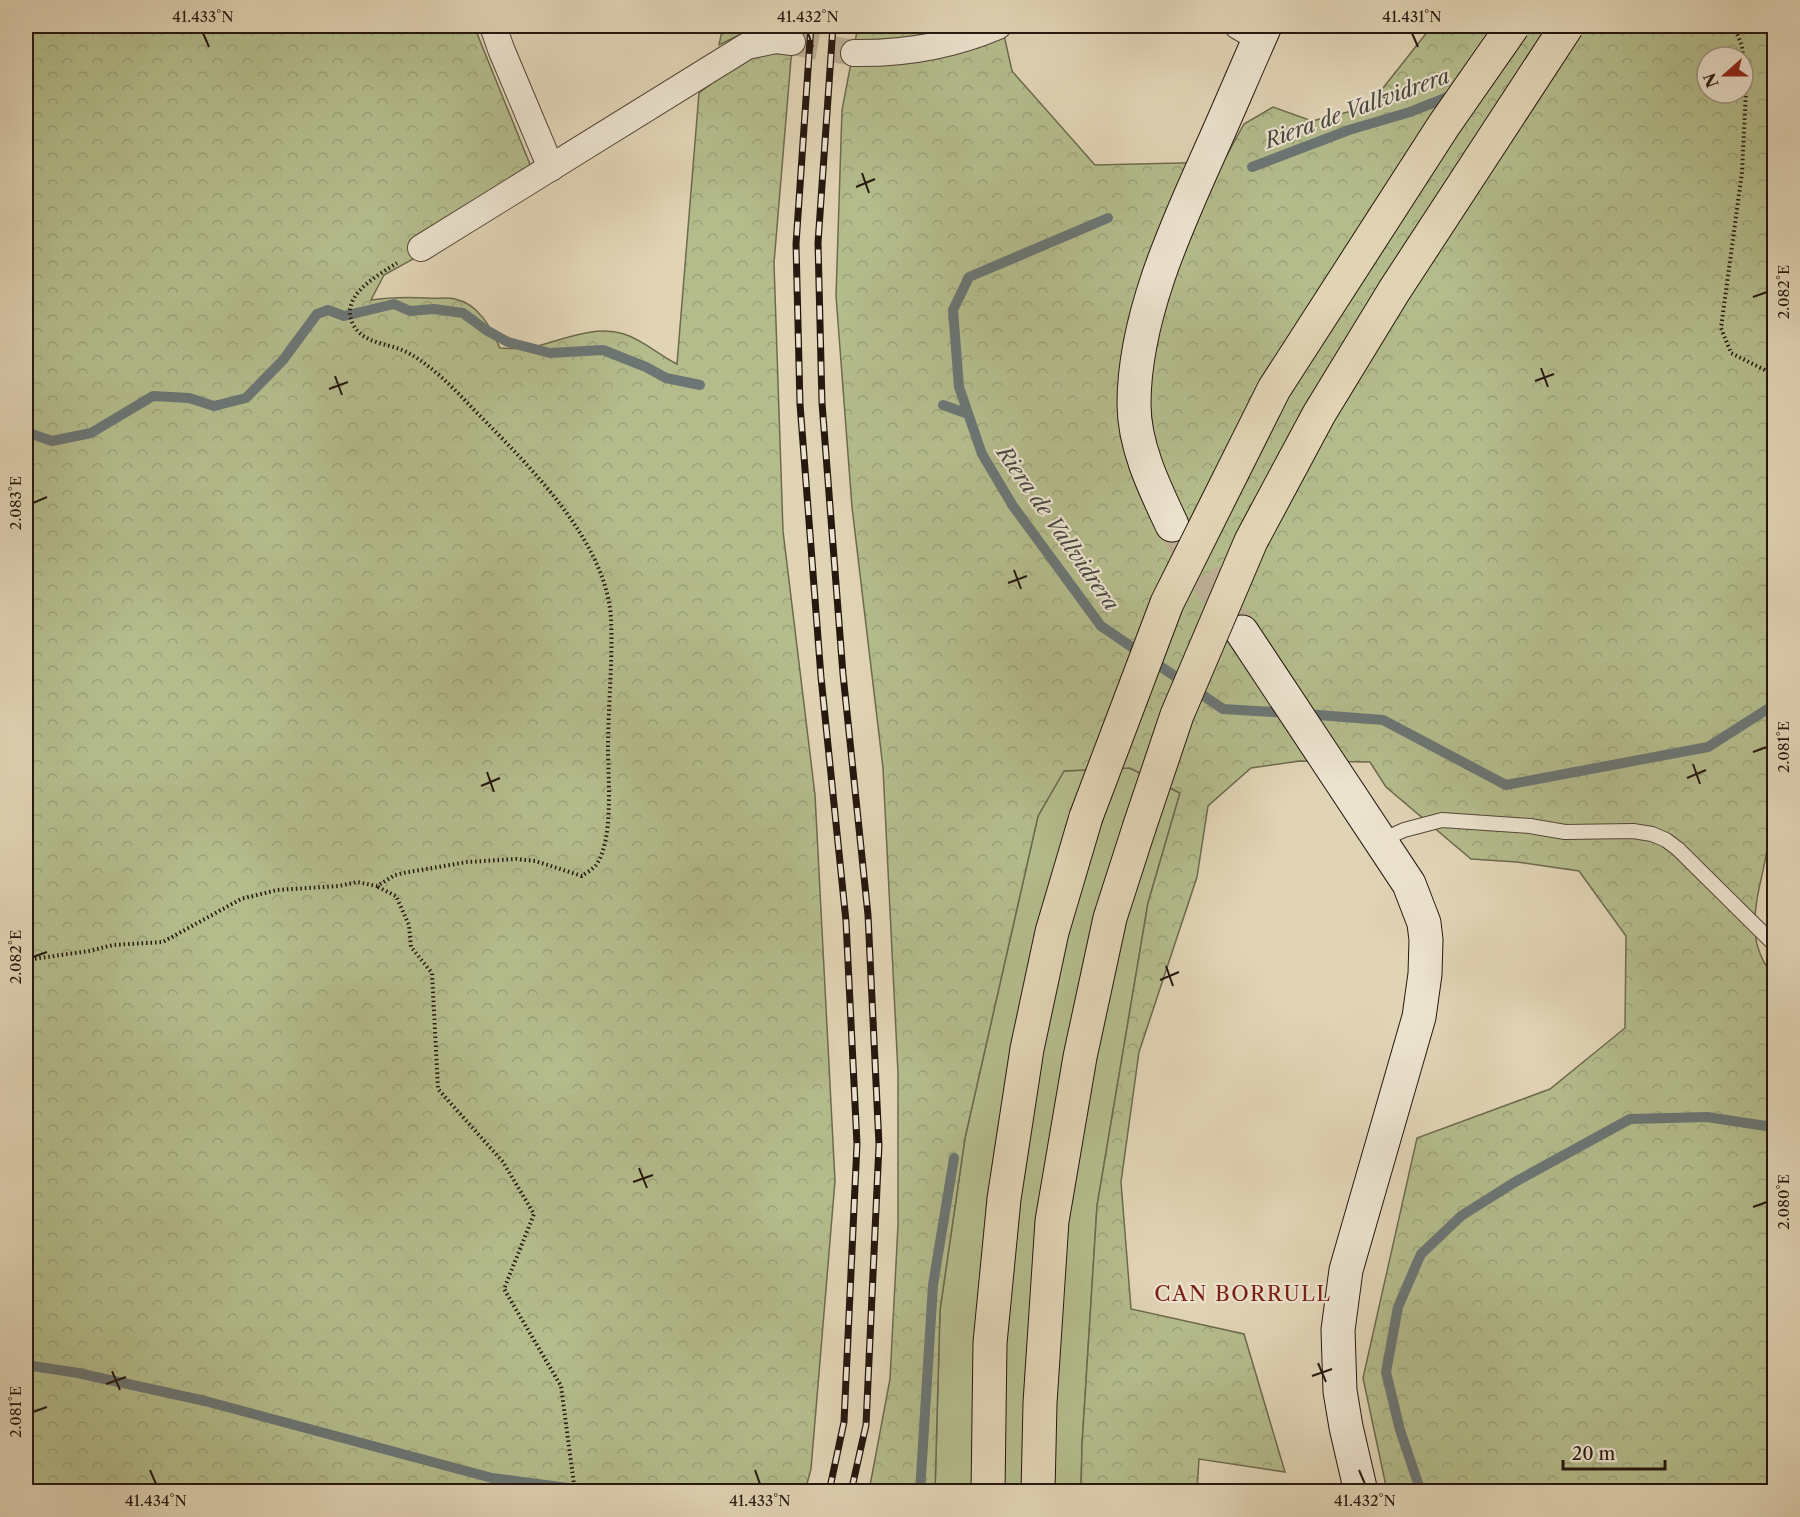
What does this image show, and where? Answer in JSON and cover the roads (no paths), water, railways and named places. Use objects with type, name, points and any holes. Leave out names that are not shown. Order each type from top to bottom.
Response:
[{"type":"highway","points":[[988,1491],[990,1343],[1004,1198],[1027,1049],[1052,932],[1086,817],[1167,603],[1274,389],[1438,135],[1513,26]]},
{"type":"highway","points":[[1038,1491],[1040,1403],[1052,1221],[1080,1057],[1110,918],[1177,715],[1251,541],[1319,414],[1394,291],[1568,26]]},
{"type":"main road","points":[[1172,525],[1152,483],[1140,447],[1134,405],[1137,363],[1148,314],[1172,237],[1254,30]]},
{"type":"main road","points":[[1242,632],[1409,884],[1424,923],[1425,974],[1419,1017],[1346,1270],[1338,1330],[1340,1391],[1361,1491]]},
{"type":"street","points":[[493,26],[518,92],[551,168]]},
{"type":"street","points":[[854,53],[908,52],[941,46],[998,26]]},
{"type":"street","points":[[420,248],[747,46],[776,40],[792,42]]},
{"type":"lane","points":[[1380,841],[1404,830],[1442,820],[1530,826],[1565,831],[1633,831],[1652,834],[1678,849],[1774,944]]},
{"type":"waterway","name":"Riera de Vallvidrera","points":[[1252,167],[1349,130],[1410,112],[1453,95]]},
{"type":"waterway","name":"Riera de Vallvidrera","points":[[1108,218],[969,277],[953,310],[959,387],[982,454],[1013,506],[1101,626],[1223,709],[1289,713]]},
{"type":"waterway","points":[[26,432],[52,441],[91,433],[153,396],[189,398],[214,406],[246,398],[283,360],[317,314],[328,310],[344,316],[394,304],[410,311],[434,309],[463,313],[486,330],[508,342],[550,353],[603,350],[646,367],[666,378],[700,385]]},
{"type":"waterway","points":[[943,405],[968,414]]},
{"type":"waterway","name":"Riera de Vallvidrera","points":[[1305,714],[1383,720],[1506,785],[1708,747],[1774,705]]},
{"type":"waterway","name":"Riera de Vallvidrera","points":[[1421,1492],[1400,1430],[1386,1372],[1398,1307],[1421,1254],[1461,1216],[1515,1182],[1630,1119],[1707,1117],[1766,1126],[1774,1124]]},
{"type":"waterway","points":[[920,1492],[933,1285],[954,1158]]},
{"type":"waterway","points":[[26,1365],[78,1373],[205,1401],[492,1478],[599,1492]]},
{"type":"tunnel","points":[[792,42],[854,53]]},
{"type":"tunnel","points":[[1178,534],[1238,626]]},
{"type":"railway","points":[[811,26],[796,244],[800,404],[821,677],[846,921],[857,1144],[844,1422],[829,1492]]},
{"type":"railway","points":[[833,26],[818,243],[822,403],[843,674],[868,915],[879,1145],[866,1425],[851,1492]]},
{"type":"district","name":"CAN BORRULL","points":[[1243,1293]]}]
